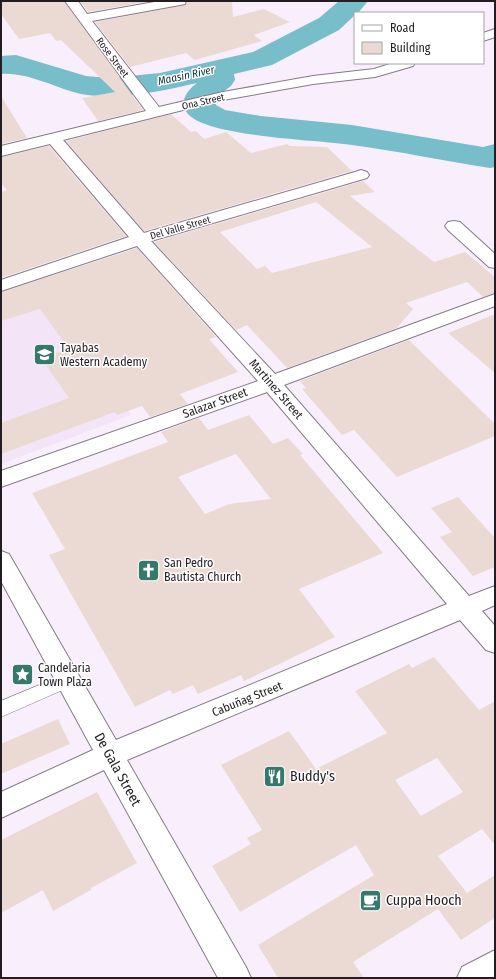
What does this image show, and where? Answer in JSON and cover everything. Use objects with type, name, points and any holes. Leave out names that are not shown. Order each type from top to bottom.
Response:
[{"type":"street","name":"Rose Street","points":[[71,1],[155,112]]},
{"type":"street","points":[[84,18],[150,8],[180,1]]},
{"type":"street","points":[[484,36],[495,33]]},
{"type":"street","name":"Ona Street","points":[[1,151],[223,96],[313,80],[375,73],[405,64]]},
{"type":"street","name":"Martinez Street","points":[[53,138],[140,239],[271,383],[495,643]]},
{"type":"street","name":"Del Valle Street","points":[[1,286],[140,239],[361,175]]},
{"type":"street","points":[[454,226],[495,263]]},
{"type":"street","name":"Salazar Street","points":[[1,479],[271,383],[495,300]]},
{"type":"street","name":"De Gala Street","points":[[1,560],[235,978]]},
{"type":"street","name":"Cabuñag Street","points":[[1,805],[110,755],[495,595]]},
{"type":"street","points":[[473,978],[495,964]]},
{"type":"lane","points":[[1,709],[68,680]]},
{"type":"shaded area","name":"Tayabas Western Academy","points":[[35,284],[131,415],[1,464],[1,294]]},
{"type":"building","points":[[1,1],[64,1],[143,110],[98,121],[82,98],[115,92],[61,40],[56,41],[50,33],[19,39],[1,14]]},
{"type":"building","points":[[80,1],[151,1],[88,12]]},
{"type":"building","points":[[187,1],[232,1],[233,17],[264,9],[290,22],[254,35],[262,41],[195,60],[186,53],[130,67],[95,22],[185,5]]},
{"type":"building","points":[[1,96],[27,138],[1,144]]},
{"type":"building","points":[[171,114],[191,132],[196,131],[204,139],[226,132],[251,153],[287,144],[290,146],[327,147],[352,171],[144,231],[66,141]]},
{"type":"building","points":[[49,146],[126,236],[1,278],[1,192],[7,190],[1,183],[1,157]]},
{"type":"building","points":[[363,181],[375,192],[350,196],[434,262],[465,252],[495,277],[495,293],[483,297],[467,282],[406,303],[413,309],[397,328],[287,368],[247,325],[236,330],[154,242]],"holes":[[[316,202],[372,247],[272,273],[265,266],[257,269],[220,232]]]},
{"type":"building","points":[[137,248],[216,337],[209,339],[238,372],[180,394],[188,404],[150,417],[142,406],[117,415],[115,412],[1,454],[1,423],[69,398],[41,358],[69,349],[40,309],[1,321],[1,292]]},
{"type":"building","points":[[495,314],[495,373],[448,333]]},
{"type":"building","points":[[409,340],[495,424],[495,436],[397,477],[354,430],[342,435],[302,389],[306,388],[300,381]]},
{"type":"building","points":[[249,415],[273,444],[288,438],[303,454],[300,455],[383,553],[299,589],[335,637],[244,681],[241,675],[198,694],[193,685],[173,694],[170,690],[135,707],[49,555],[65,549],[32,493],[168,442],[161,432],[199,418],[208,430]],"holes":[[[236,454],[271,499],[229,504],[205,514],[178,477]]]},
{"type":"building","points":[[458,497],[495,538],[495,567],[473,576],[440,537],[452,532],[431,508]]},
{"type":"building","points":[[434,657],[479,710],[495,701],[495,845],[482,829],[438,856],[467,893],[495,875],[495,918],[461,940],[438,909],[353,962],[364,978],[278,978],[258,945],[374,875],[356,845],[240,912],[212,866],[251,844],[247,838],[262,830],[221,765],[289,731],[316,769],[387,733],[355,691],[409,664],[412,668]],"holes":[[[437,758],[463,792],[421,816],[395,780]]]},
{"type":"building","points":[[58,719],[70,744],[1,774],[1,744]]},
{"type":"building","points":[[97,792],[137,863],[53,911],[43,890],[1,913],[1,840]]},
{"type":"waterway","name":"Maasin River","points":[[1,65],[16,64],[83,85],[108,87],[160,82],[262,59],[329,24],[355,1]]},
{"type":"waterway","points":[[218,70],[220,80],[200,95],[200,109],[216,118],[261,126],[352,135],[490,158],[495,154]]},
{"type":"place","name":"Tayabas Western Academy","points":[[44,355]]},
{"type":"place","name":"San Pedro Bautista Church","points":[[148,570]]},
{"type":"place","name":"Candelaria Town Plaza","points":[[23,675]]},
{"type":"place","name":"Buddy's","points":[[274,776]]},
{"type":"place","name":"Cuppa Hooch","points":[[371,900]]}]
